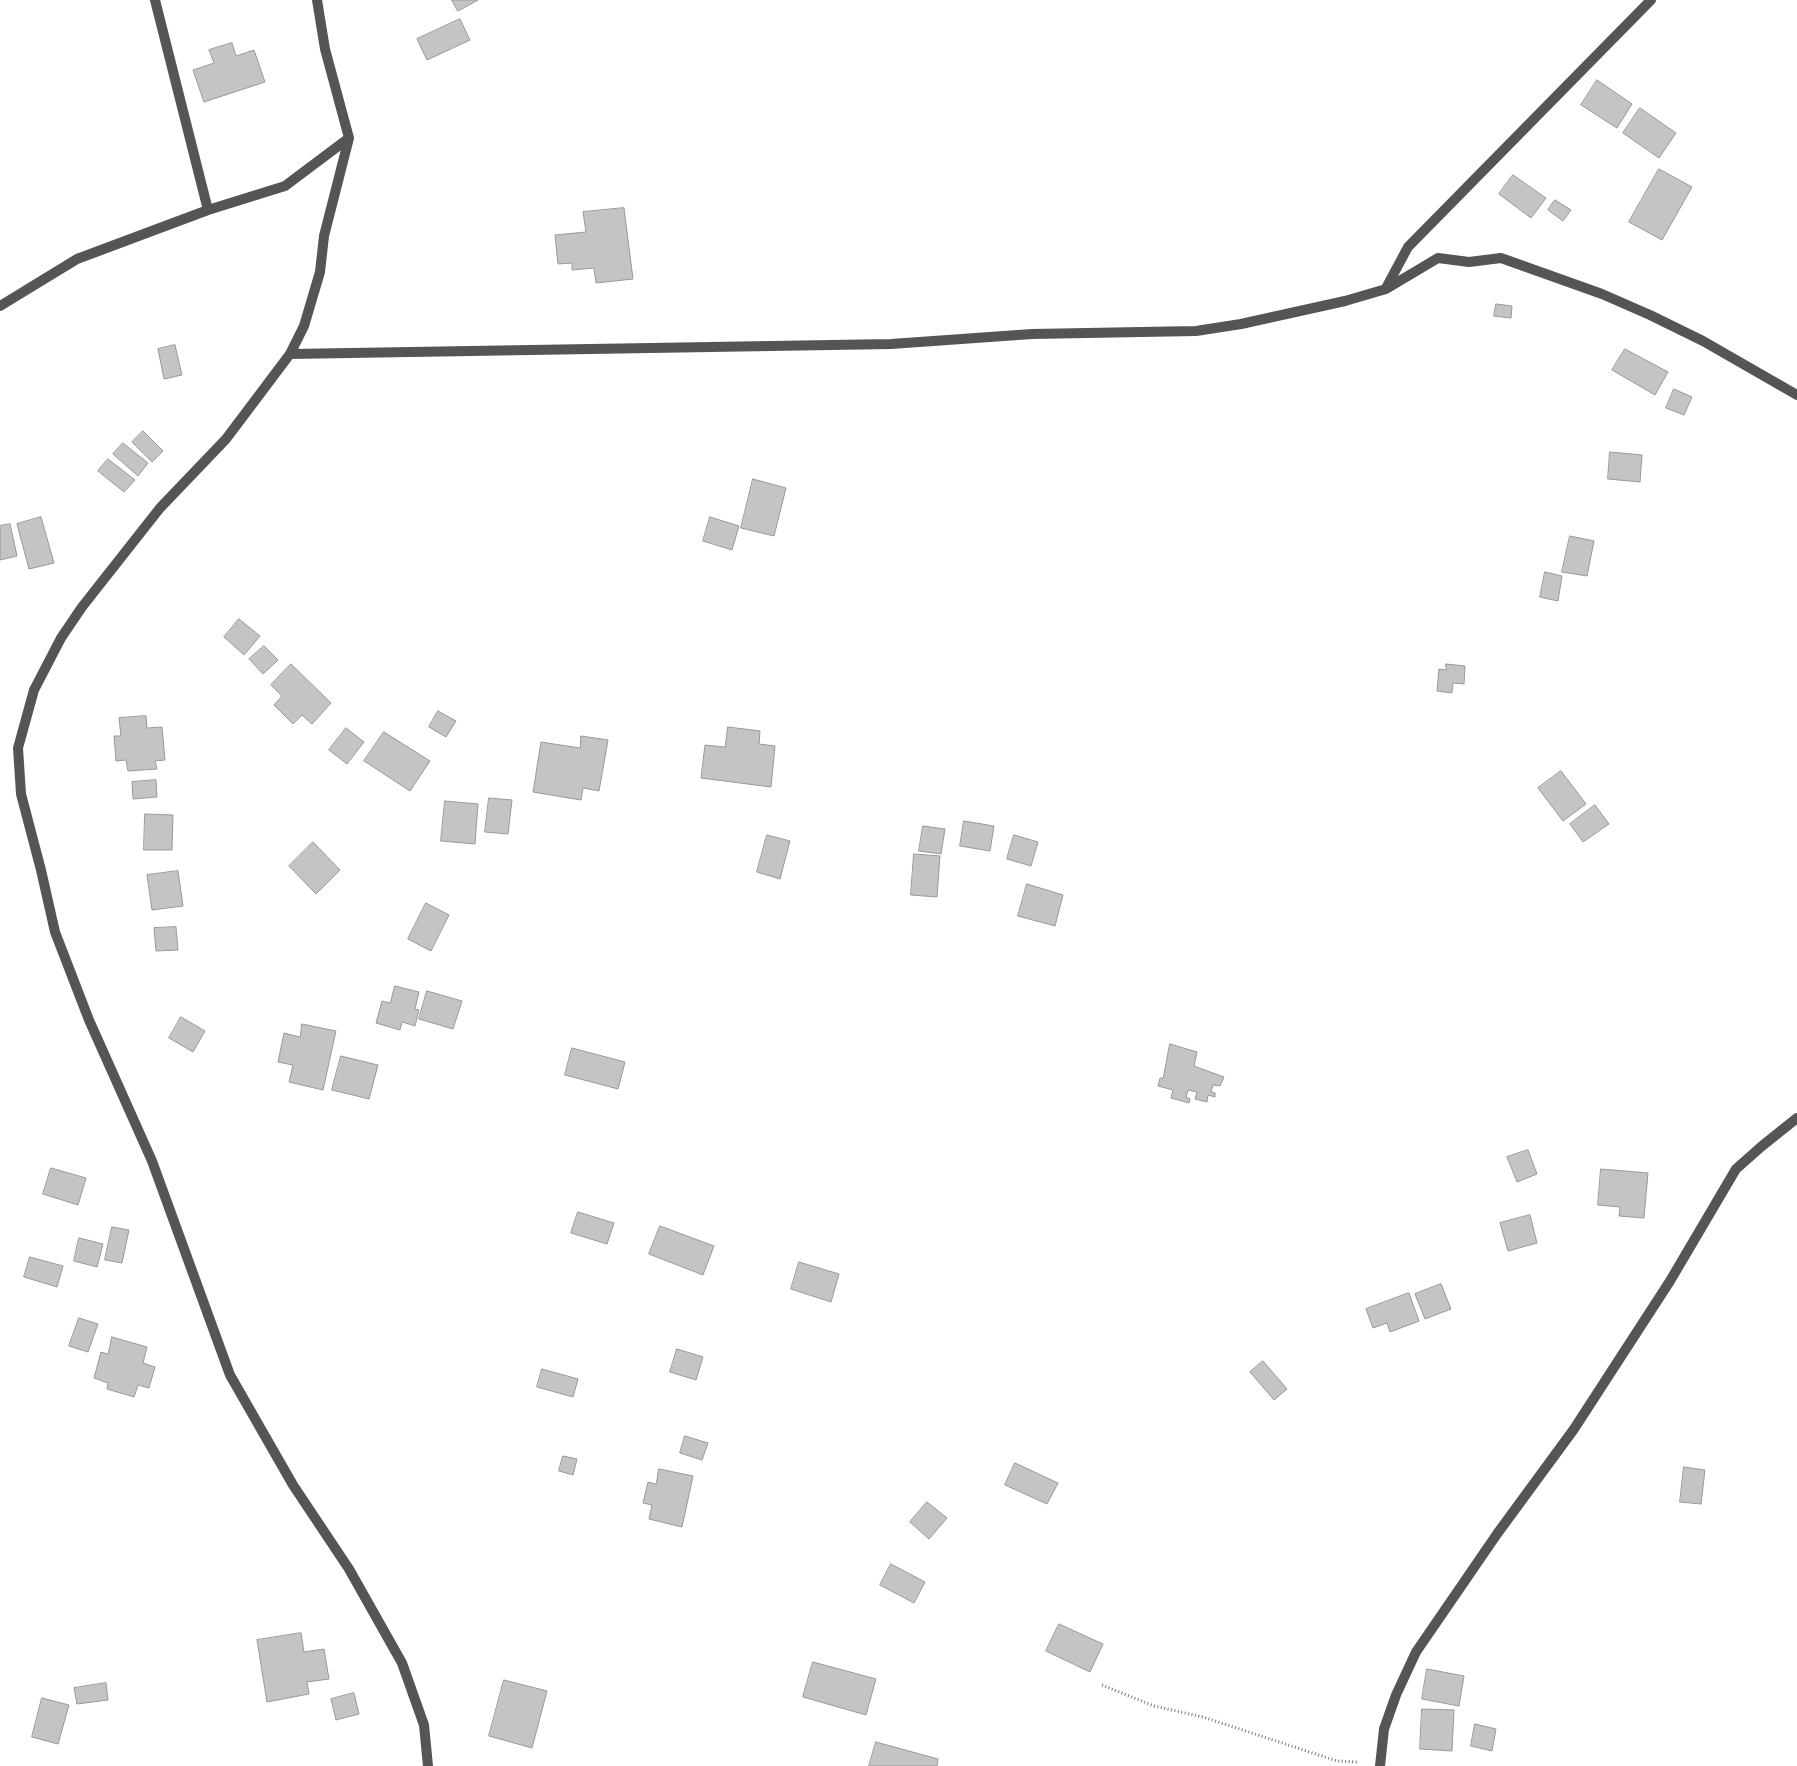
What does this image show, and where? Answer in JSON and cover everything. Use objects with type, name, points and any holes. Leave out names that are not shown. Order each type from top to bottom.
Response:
[{"type":"street","points":[[155,0],[208,210]]},
{"type":"street","points":[[317,0],[325,49],[349,138],[324,236],[320,272],[304,326],[290,354],[226,440],[160,508],[82,607],[61,638],[34,690],[18,748],[21,794],[55,932],[89,1020],[152,1160],[230,1375],[293,1485],[349,1569],[402,1663],[424,1725],[428,1766]]},
{"type":"street","points":[[1386,289],[1408,247],[1651,0]]},
{"type":"street","points":[[0,306],[77,259],[208,210],[285,186],[349,138]]},
{"type":"street","points":[[290,354],[891,344],[1032,334],[1196,331],[1241,324],[1345,301],[1386,289],[1438,258],[1469,262],[1501,258],[1602,294],[1650,315],[1703,341],[1797,395]]},
{"type":"street","points":[[1381,1764],[1384,1729],[1396,1695],[1416,1652],[1492,1541],[1574,1429],[1670,1281],[1736,1169],[1797,1118]]},
{"type":"path","points":[[1102,1685],[1154,1706],[1203,1717],[1337,1761],[1381,1764]]},
{"type":"building","points":[[452,0],[478,0],[458,11]]},
{"type":"building","points":[[460,19],[470,40],[427,60],[417,39]]},
{"type":"building","points":[[232,43],[236,56],[254,50],[265,82],[204,102],[193,70],[214,63],[209,50]]},
{"type":"building","points":[[1597,80],[1632,104],[1617,128],[1581,105]]},
{"type":"building","points":[[1640,108],[1676,133],[1659,158],[1623,133]]},
{"type":"building","points":[[1659,169],[1692,187],[1662,240],[1629,222]]},
{"type":"building","points":[[1513,175],[1546,198],[1531,218],[1499,194]]},
{"type":"building","points":[[1555,200],[1571,210],[1563,221],[1548,210]]},
{"type":"building","points":[[624,208],[633,279],[596,283],[594,268],[572,270],[572,263],[558,264],[555,235],[586,232],[583,212]]},
{"type":"building","points":[[1496,304],[1512,306],[1511,318],[1494,316]]},
{"type":"building","points":[[175,345],[182,375],[164,379],[158,349]]},
{"type":"building","points":[[1625,349],[1668,372],[1655,395],[1612,370]]},
{"type":"building","points":[[1674,389],[1692,397],[1684,415],[1666,408]]},
{"type":"building","points":[[143,431],[163,451],[152,462],[132,442]]},
{"type":"building","points":[[123,443],[148,463],[138,476],[113,454]]},
{"type":"building","points":[[1610,452],[1642,455],[1640,482],[1608,479]]},
{"type":"building","points":[[108,459],[135,480],[124,492],[98,471]]},
{"type":"building","points":[[753,479],[786,488],[774,536],[741,528]]},
{"type":"building","points":[[41,517],[54,563],[29,569],[17,524]]},
{"type":"building","points":[[710,517],[739,526],[732,550],[703,541]]},
{"type":"building","points":[[10,524],[17,556],[0,560],[0,526]]},
{"type":"building","points":[[1570,536],[1594,541],[1587,576],[1562,572]]},
{"type":"building","points":[[1545,572],[1562,576],[1558,601],[1540,597]]},
{"type":"building","points":[[239,619],[260,636],[244,655],[224,637]]},
{"type":"building","points":[[264,646],[278,660],[263,674],[249,659]]},
{"type":"building","points":[[291,664],[331,703],[312,724],[302,715],[293,724],[274,705],[282,696],[271,685]]},
{"type":"building","points":[[1446,664],[1465,666],[1464,684],[1453,683],[1452,693],[1437,691],[1439,669],[1446,670]]},
{"type":"building","points":[[438,711],[456,721],[446,737],[429,727]]},
{"type":"building","points":[[146,716],[147,728],[162,727],[165,760],[155,761],[157,769],[128,771],[126,760],[116,761],[114,736],[121,736],[119,718]]},
{"type":"building","points":[[728,727],[760,731],[759,744],[775,746],[771,787],[701,778],[705,745],[725,747]]},
{"type":"building","points":[[346,728],[364,742],[347,764],[329,750]]},
{"type":"building","points":[[384,732],[430,761],[410,791],[364,761]]},
{"type":"building","points":[[581,736],[608,740],[599,791],[583,788],[581,800],[533,792],[541,742],[580,748]]},
{"type":"building","points":[[1561,771],[1586,804],[1563,821],[1538,788]]},
{"type":"building","points":[[156,780],[157,797],[133,799],[132,782]]},
{"type":"building","points":[[489,798],[512,800],[508,834],[485,832]]},
{"type":"building","points":[[445,801],[478,804],[475,844],[441,841]]},
{"type":"building","points":[[1595,805],[1609,824],[1583,842],[1570,824]]},
{"type":"building","points":[[145,814],[173,815],[172,850],[144,850]]},
{"type":"building","points":[[964,821],[994,826],[990,851],[960,846]]},
{"type":"building","points":[[923,826],[945,829],[941,854],[919,851]]},
{"type":"building","points":[[767,835],[790,841],[780,879],[757,872]]},
{"type":"building","points":[[1014,835],[1038,842],[1031,866],[1007,859]]},
{"type":"building","points":[[313,842],[340,870],[316,894],[289,866]]},
{"type":"building","points":[[914,854],[940,856],[937,897],[911,895]]},
{"type":"building","points":[[178,871],[183,906],[152,910],[147,875]]},
{"type":"building","points":[[1027,884],[1063,895],[1055,926],[1018,916]]},
{"type":"building","points":[[426,903],[449,915],[431,951],[408,939]]},
{"type":"building","points":[[176,927],[178,950],[156,951],[154,928]]},
{"type":"building","points":[[395,986],[419,992],[415,1009],[419,1010],[415,1026],[402,1022],[400,1030],[376,1023],[382,1001],[390,1003]]},
{"type":"building","points":[[427,991],[462,1001],[453,1029],[419,1019]]},
{"type":"building","points":[[181,1017],[205,1031],[193,1052],[169,1038]]},
{"type":"building","points":[[302,1024],[336,1031],[323,1090],[289,1082],[293,1065],[278,1062],[284,1033],[300,1037]]},
{"type":"building","points":[[1170,1044],[1197,1052],[1194,1066],[1224,1077],[1220,1086],[1213,1085],[1211,1092],[1215,1093],[1215,1097],[1208,1095],[1207,1102],[1195,1099],[1197,1092],[1188,1090],[1186,1097],[1190,1099],[1189,1103],[1171,1098],[1173,1090],[1158,1086],[1160,1078],[1163,1078]]},
{"type":"building","points":[[572,1048],[625,1062],[618,1089],[565,1075]]},
{"type":"building","points":[[341,1056],[378,1065],[369,1099],[332,1090]]},
{"type":"building","points":[[1528,1150],[1537,1174],[1517,1182],[1507,1157]]},
{"type":"building","points":[[51,1168],[86,1178],[78,1205],[43,1194]]},
{"type":"building","points":[[1601,1169],[1648,1173],[1644,1218],[1619,1216],[1620,1207],[1598,1205]]},
{"type":"building","points":[[578,1212],[614,1223],[607,1244],[571,1233]]},
{"type":"building","points":[[1530,1215],[1537,1243],[1508,1251],[1500,1223]]},
{"type":"building","points":[[660,1226],[714,1246],[703,1275],[649,1254]]},
{"type":"building","points":[[112,1227],[129,1230],[122,1263],[105,1260]]},
{"type":"building","points":[[79,1238],[103,1244],[97,1267],[74,1261]]},
{"type":"building","points":[[30,1257],[63,1266],[57,1287],[24,1277]]},
{"type":"building","points":[[799,1262],[839,1274],[831,1302],[791,1289]]},
{"type":"building","points":[[1441,1284],[1451,1309],[1425,1319],[1415,1294]]},
{"type":"building","points":[[1409,1293],[1419,1321],[1390,1332],[1387,1323],[1373,1328],[1366,1309]]},
{"type":"building","points":[[79,1318],[98,1324],[88,1352],[69,1346]]},
{"type":"building","points":[[112,1337],[147,1347],[143,1363],[155,1367],[149,1388],[138,1385],[134,1397],[107,1389],[108,1383],[94,1378],[101,1352],[108,1354]]},
{"type":"building","points":[[677,1349],[703,1357],[696,1380],[670,1372]]},
{"type":"building","points":[[1263,1361],[1287,1389],[1274,1400],[1250,1372]]},
{"type":"building","points":[[542,1369],[578,1379],[573,1397],[537,1387]]},
{"type":"building","points":[[685,1436],[708,1443],[702,1460],[680,1453]]},
{"type":"building","points":[[563,1456],[577,1459],[573,1475],[559,1471]]},
{"type":"building","points":[[1015,1463],[1058,1483],[1047,1504],[1005,1485]]},
{"type":"building","points":[[1684,1467],[1705,1470],[1701,1504],[1680,1502]]},
{"type":"building","points":[[659,1469],[693,1476],[682,1527],[649,1519],[652,1505],[643,1503],[648,1482],[656,1484]]},
{"type":"building","points":[[927,1502],[947,1518],[929,1539],[910,1522]]},
{"type":"building","points":[[891,1564],[925,1582],[914,1603],[880,1585]]},
{"type":"building","points":[[1059,1624],[1103,1644],[1090,1672],[1046,1651]]},
{"type":"building","points":[[301,1633],[304,1652],[324,1649],[329,1679],[307,1682],[309,1694],[267,1702],[257,1640]]},
{"type":"building","points":[[813,1662],[876,1679],[866,1715],[803,1697]]},
{"type":"building","points":[[1427,1669],[1464,1676],[1459,1706],[1422,1699]]},
{"type":"building","points":[[504,1680],[547,1691],[532,1748],[489,1736]]},
{"type":"building","points":[[106,1683],[108,1700],[77,1704],[74,1688]]},
{"type":"building","points":[[354,1693],[359,1714],[336,1720],[331,1699]]},
{"type":"building","points":[[42,1698],[69,1705],[58,1744],[32,1737]]},
{"type":"building","points":[[1422,1709],[1454,1710],[1452,1751],[1420,1749]]},
{"type":"building","points":[[1475,1724],[1496,1729],[1492,1751],[1471,1746]]},
{"type":"building","points":[[876,1742],[938,1759],[937,1766],[869,1766]]}]
